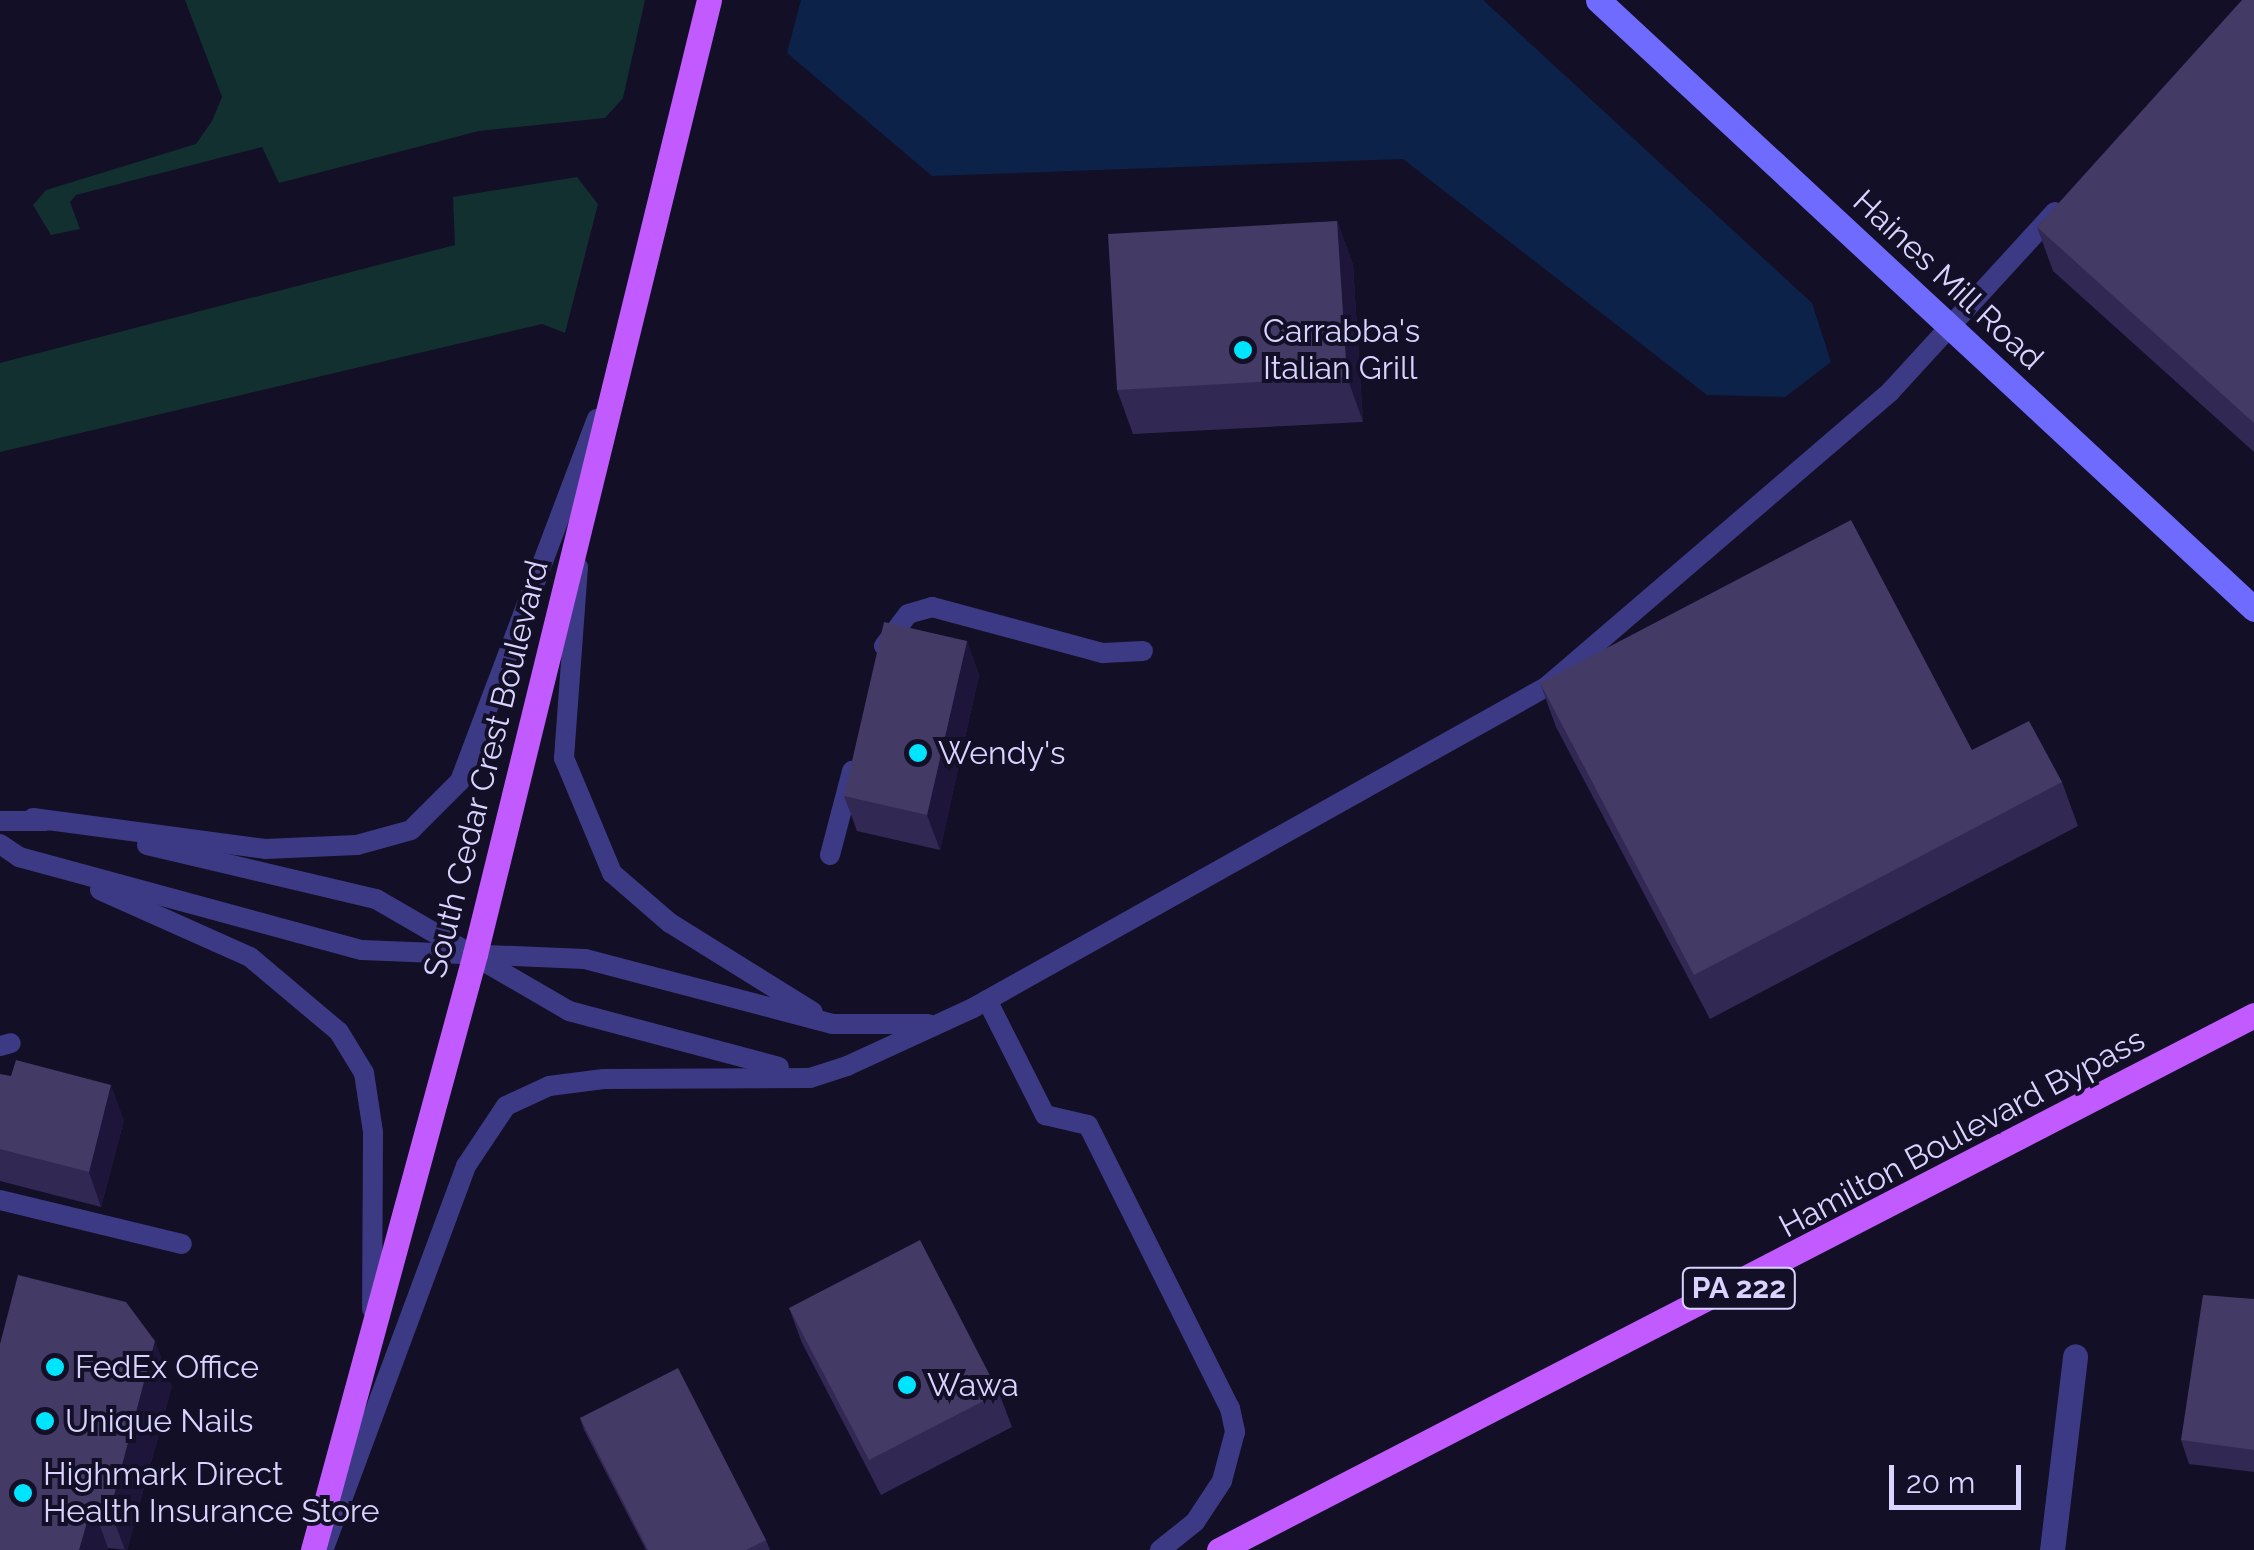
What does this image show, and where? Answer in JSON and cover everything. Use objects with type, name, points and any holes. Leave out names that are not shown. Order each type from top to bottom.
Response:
[{"type":"main road","name":"South Cedar Crest Boulevard","points":[[313,1550],[475,954],[709,0]]},
{"type":"main road","name":"Hamilton Boulevard Bypass","points":[[1219,1550],[2254,1015]]},
{"type":"street","name":"Haines Mill Road","points":[[1598,0],[2254,608]]},
{"type":"street","points":[[2052,1550],[2075,1356]]},
{"type":"lane","points":[[324,1550],[466,1166],[506,1106],[549,1086],[604,1079],[810,1078],[987,1000],[1546,687],[1774,497],[1950,327],[2076,188]]},
{"type":"lane","points":[[0,821],[33,818],[265,849],[357,845],[410,830],[460,781],[624,347]]},
{"type":"lane","points":[[581,524],[564,758],[612,873],[670,923],[832,1024]]},
{"type":"lane","points":[[878,670],[888,633],[932,608],[1103,653],[1143,651]]},
{"type":"lane","points":[[830,855],[859,744]]},
{"type":"lane","points":[[33,818],[376,899],[569,1010],[810,1078]]},
{"type":"lane","points":[[0,844],[20,857],[250,957],[339,1032],[364,1073],[374,1132],[372,1334]]},
{"type":"lane","points":[[20,857],[362,950],[585,959],[832,1024],[935,1024]]},
{"type":"lane","points":[[987,1000],[1046,1115],[1088,1126],[1230,1408],[1235,1432],[1222,1481],[1195,1522],[1160,1550]]},
{"type":"lane","points":[[0,1200],[182,1244]]},
{"type":"green space","points":[[185,0],[645,0],[623,98],[605,118],[479,131],[279,183],[262,147],[76,195],[70,202],[80,229],[51,235],[33,205],[46,190],[196,144],[212,121],[222,97]]},
{"type":"green space","points":[[577,177],[598,204],[565,333],[542,324],[0,452],[0,363],[455,245],[453,197]]},
{"type":"water","points":[[801,0],[1483,0],[1812,303],[1831,362],[1785,397],[1707,395],[1403,159],[932,176],[787,53]]},
{"type":"building","points":[[2242,0],[2254,0],[2254,423],[2037,227]]},
{"type":"building","name":"Carrabba's Italian Grill","points":[[1337,221],[1347,377],[1117,390],[1108,234]]},
{"type":"building","points":[[1851,520],[1972,750],[2029,721],[2062,782],[1694,975],[1540,683]]},
{"type":"building","name":"Wendy's","points":[[884,622],[967,641],[927,815],[844,796]]},
{"type":"building","points":[[16,1060],[111,1085],[89,1172],[0,1149],[0,1074],[11,1076]]},
{"type":"building","name":"Wawa","points":[[920,1240],[999,1393],[869,1460],[789,1308]]},
{"type":"building","points":[[18,1275],[126,1302],[155,1341],[110,1510],[92,1504],[79,1550],[0,1550],[0,1344]]},
{"type":"building","points":[[2203,1295],[2254,1299],[2254,1450],[2181,1440]]},
{"type":"building","points":[[678,1368],[766,1540],[746,1550],[648,1550],[580,1418]]},
{"type":"place","name":"Carrabba's Italian Grill","points":[[1243,350]]},
{"type":"place","name":"Wendy's","points":[[918,753]]},
{"type":"place","name":"FedEx Office","points":[[55,1367]]},
{"type":"place","name":"Wawa","points":[[907,1385]]},
{"type":"place","name":"Unique Nails","points":[[45,1421]]},
{"type":"place","name":"Highmark Direct Health Insurance Store","points":[[23,1493]]}]
